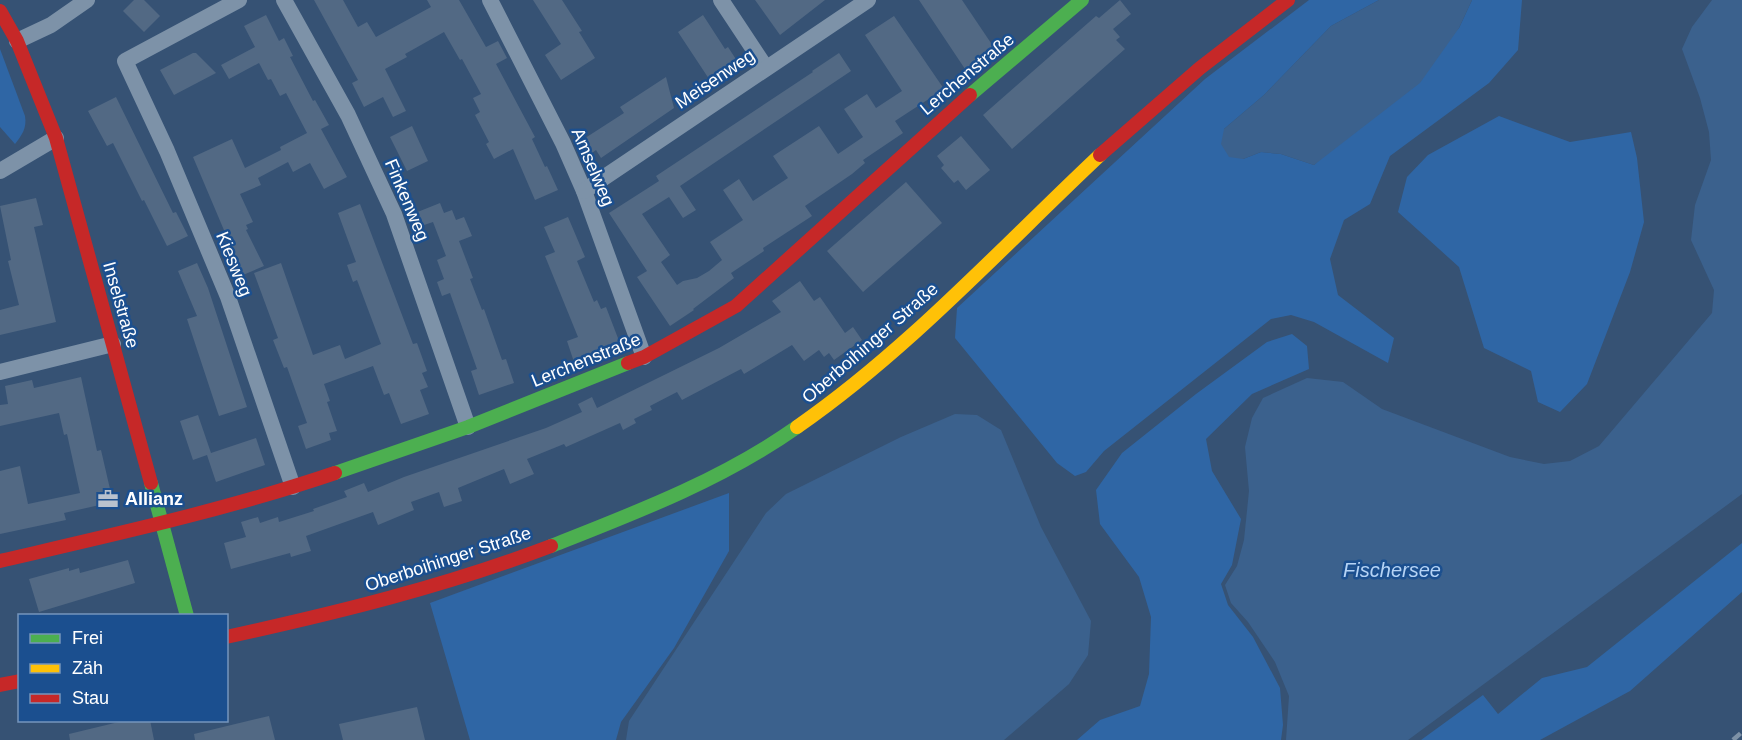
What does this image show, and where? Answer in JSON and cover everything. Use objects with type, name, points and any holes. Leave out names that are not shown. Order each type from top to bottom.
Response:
[{"type":"street","points":[[17,41],[51,26],[87,0]]},
{"type":"street","name":"Kiesweg","points":[[239,0],[125,61],[167,151],[228,297],[293,487]]},
{"type":"street","name":"Finkenweg","points":[[285,0],[348,115],[394,214],[468,427]]},
{"type":"street","name":"Amselweg","points":[[490,0],[563,143],[584,191],[644,357]]},
{"type":"street","points":[[721,0],[766,68]]},
{"type":"street","name":"Meisenweg","points":[[584,191],[868,0]]},
{"type":"street","name":"Lerchenstraße","points":[[0,561],[162,523],[293,487],[468,427],[644,357],[736,306],[940,120],[1082,0]]},
{"type":"street","name":"Oberboihinger Straße","points":[[228,637],[396,597],[468,575],[592,531],[680,493],[737,464],[802,424],[854,385],[934,314],[1123,134],[1180,84],[1288,0]]},
{"type":"street","name":"Inselstraße","points":[[0,11],[17,41],[56,138],[187,614]]},
{"type":"street","points":[[0,171],[56,138]]},
{"type":"street","points":[[0,372],[113,344]]},
{"type":"street","points":[[0,686],[18,682]]},
{"type":"shaded area","points":[[1309,0],[1379,0],[1331,26],[1264,95],[1224,129],[1243,159],[1261,152],[1281,154],[1314,165],[1459,28],[1472,0],[1522,0],[1518,50],[1489,83],[1390,156],[1370,204],[1344,220],[1330,259],[1338,295],[1394,338],[1388,363],[1314,322],[1291,315],[1271,319],[1104,451],[1086,472],[1075,476],[1057,463],[955,338],[957,308],[1205,79]]},
{"type":"shaded area","points":[[0,49],[25,116],[23,131],[15,144],[0,127]]},
{"type":"shaded area","points":[[1499,116],[1570,142],[1631,132],[1637,158],[1644,222],[1630,272],[1587,384],[1560,412],[1538,402],[1531,371],[1484,348],[1459,267],[1398,212],[1407,177],[1428,155]]},
{"type":"shaded area","points":[[1292,334],[1307,346],[1309,369],[1252,394],[1206,439],[1212,471],[1241,519],[1232,565],[1221,584],[1228,605],[1253,637],[1280,688],[1283,725],[1281,740],[1077,740],[1100,720],[1140,706],[1149,674],[1151,617],[1139,577],[1100,524],[1096,490],[1122,453],[1196,394],[1267,342]]},
{"type":"shaded area","points":[[729,493],[729,551],[674,648],[621,722],[616,740],[470,740],[430,603]]},
{"type":"shaded area","points":[[1742,543],[1742,592],[1630,691],[1540,740],[1421,740],[1483,695],[1498,714],[1542,678],[1587,667]]},
{"type":"water","points":[[1379,0],[1472,0],[1459,28],[1420,83],[1314,165],[1281,154],[1261,152],[1243,159],[1229,157],[1221,144],[1224,129],[1264,95],[1331,26]]},
{"type":"water","name":"Fischersee","points":[[1712,0],[1742,0],[1742,494],[1408,740],[1286,740],[1289,696],[1275,662],[1248,622],[1231,603],[1225,585],[1237,566],[1244,540],[1249,491],[1245,447],[1252,418],[1263,398],[1307,378],[1343,382],[1382,409],[1510,457],[1544,464],[1570,461],[1599,446],[1712,313],[1714,290],[1691,240],[1695,205],[1711,160],[1709,132],[1700,98],[1682,49],[1692,27]]},
{"type":"water","points":[[955,414],[977,415],[1001,430],[1041,527],[1091,621],[1088,655],[1069,684],[1004,740],[626,740],[629,721],[766,513],[786,494],[901,437]]},
{"type":"building","points":[[134,0],[144,0],[160,16],[144,32],[123,11]]},
{"type":"building","points":[[314,0],[343,0],[358,27],[367,22],[376,37],[431,7],[427,0],[459,0],[486,47],[498,41],[507,58],[496,64],[535,137],[532,139],[558,190],[535,200],[513,149],[494,159],[486,144],[489,142],[475,115],[480,112],[473,98],[481,94],[444,32],[405,54],[407,57],[385,69],[406,111],[393,117],[383,97],[364,107],[352,83],[358,80]]},
{"type":"building","points":[[533,0],[562,0],[582,31],[579,32],[595,58],[561,80],[545,55],[561,44]]},
{"type":"building","points":[[755,0],[825,0],[780,35]]},
{"type":"building","points":[[919,0],[962,0],[997,52],[967,72]]},
{"type":"building","points":[[1120,0],[1131,14],[1113,29],[1120,37],[1116,40],[1125,49],[1012,149],[983,115],[1096,16],[1099,18]]},
{"type":"building","points":[[266,15],[279,41],[284,38],[293,56],[290,57],[313,101],[315,100],[329,125],[321,129],[347,177],[324,189],[310,163],[293,172],[288,162],[258,178],[261,185],[240,194],[253,222],[246,225],[248,229],[246,230],[264,266],[243,275],[193,157],[232,139],[245,168],[281,150],[280,147],[307,133],[286,93],[280,96],[259,63],[229,79],[221,65],[255,47],[244,26]]},
{"type":"building","points":[[703,15],[725,49],[728,47],[741,67],[713,85],[678,32]]},
{"type":"building","points":[[894,16],[944,89],[895,121],[903,133],[863,160],[865,163],[852,174],[805,206],[812,216],[763,248],[764,251],[731,273],[734,278],[670,326],[637,277],[647,271],[609,213],[659,181],[656,176],[839,53],[851,71],[680,186],[696,210],[683,218],[669,197],[642,214],[670,255],[661,262],[677,285],[709,271],[722,260],[710,242],[743,220],[723,190],[739,179],[753,201],[788,178],[773,156],[819,126],[838,154],[863,137],[844,109],[867,94],[876,108],[902,91],[865,35]]},
{"type":"building","points":[[196,53],[216,73],[174,95],[160,70]]},
{"type":"building","points":[[666,77],[674,108],[601,158],[596,150],[588,156],[579,142],[624,113],[620,107]]},
{"type":"building","points":[[116,97],[173,213],[176,212],[188,236],[167,246],[113,143],[107,146],[88,111]]},
{"type":"building","points":[[412,126],[428,161],[407,171],[390,137]]},
{"type":"building","points":[[961,136],[990,170],[966,190],[958,180],[954,183],[941,168],[944,165],[937,156]]},
{"type":"building","points":[[906,182],[942,223],[863,292],[827,251]]},
{"type":"building","points":[[36,198],[43,225],[34,227],[56,322],[0,335],[0,310],[19,305],[8,261],[11,260],[0,206]]},
{"type":"building","points":[[440,203],[444,213],[452,210],[456,220],[464,217],[472,236],[459,241],[482,310],[484,309],[502,360],[506,359],[514,383],[479,395],[471,371],[477,369],[450,293],[442,296],[437,282],[444,279],[437,260],[446,256],[433,222],[421,226],[415,213]]},
{"type":"building","points":[[360,204],[413,344],[417,343],[427,371],[422,373],[428,387],[420,390],[429,414],[401,424],[389,393],[384,395],[373,366],[324,384],[330,401],[327,402],[337,431],[329,433],[331,440],[306,449],[298,426],[307,423],[287,367],[284,368],[273,340],[278,338],[254,273],[281,263],[313,355],[340,345],[345,359],[381,344],[357,280],[353,282],[347,265],[356,262],[338,213]]},
{"type":"building","points":[[568,217],[585,257],[577,261],[594,302],[597,300],[601,309],[606,307],[621,346],[574,362],[567,341],[578,337],[545,256],[555,252],[544,227]]},
{"type":"building","points":[[197,263],[208,288],[247,407],[219,416],[187,319],[197,316],[178,271]]},
{"type":"building","points":[[800,281],[814,301],[820,297],[845,333],[853,327],[862,340],[834,360],[829,353],[824,357],[819,350],[804,361],[792,345],[744,374],[741,369],[682,400],[677,392],[650,406],[652,410],[634,419],[636,423],[623,430],[620,423],[566,447],[564,444],[527,459],[534,474],[510,484],[504,469],[458,488],[462,501],[444,507],[439,492],[411,502],[414,510],[378,525],[373,512],[306,536],[311,551],[291,557],[290,553],[231,569],[224,543],[246,537],[241,522],[258,517],[260,523],[278,517],[279,522],[314,511],[313,509],[347,497],[344,491],[364,483],[368,492],[404,477],[546,428],[582,412],[578,404],[592,397],[597,408],[719,348],[781,312],[772,301]]},
{"type":"building","points":[[81,377],[97,451],[101,450],[113,502],[64,513],[66,520],[0,534],[0,471],[20,466],[28,504],[80,493],[67,434],[64,435],[59,413],[0,426],[0,405],[8,404],[5,386],[32,380],[34,388]]},
{"type":"building","points":[[198,415],[211,453],[256,438],[265,465],[216,482],[207,455],[193,460],[180,421]]},
{"type":"building","points":[[128,560],[135,583],[39,612],[29,579],[69,568],[69,571],[79,568],[80,573]]},
{"type":"building","points":[[417,707],[425,740],[343,740],[339,724]]},
{"type":"building","points":[[269,716],[275,740],[195,740],[194,734]]},
{"type":"building","points":[[119,722],[150,722],[154,740],[70,740],[69,734]]},
{"type":"railway","points":[[1733,740],[1742,732]]},
{"type":"traffic: fast","points":[[970,95],[1082,0]]},
{"type":"traffic: fast","points":[[335,473],[468,427],[628,363]]},
{"type":"traffic: fast","points":[[551,546],[677,494],[739,463],[797,427]]},
{"type":"traffic: fast","points":[[151,483],[186,614]]},
{"type":"traffic: slow","points":[[797,427],[838,397],[916,332],[1100,155]]},
{"type":"traffic: jam","points":[[1100,155],[1200,68],[1288,0]]},
{"type":"traffic: jam","points":[[0,11],[17,41],[56,138],[151,483]]},
{"type":"traffic: jam","points":[[628,363],[644,357],[736,306],[970,95]]},
{"type":"traffic: jam","points":[[0,561],[211,510],[335,473]]},
{"type":"traffic: jam","points":[[228,637],[390,598],[471,574],[551,546]]},
{"type":"traffic: jam","points":[[0,685],[18,681]]},
{"type":"place","name":"Allianz","points":[[108,499]]}]
